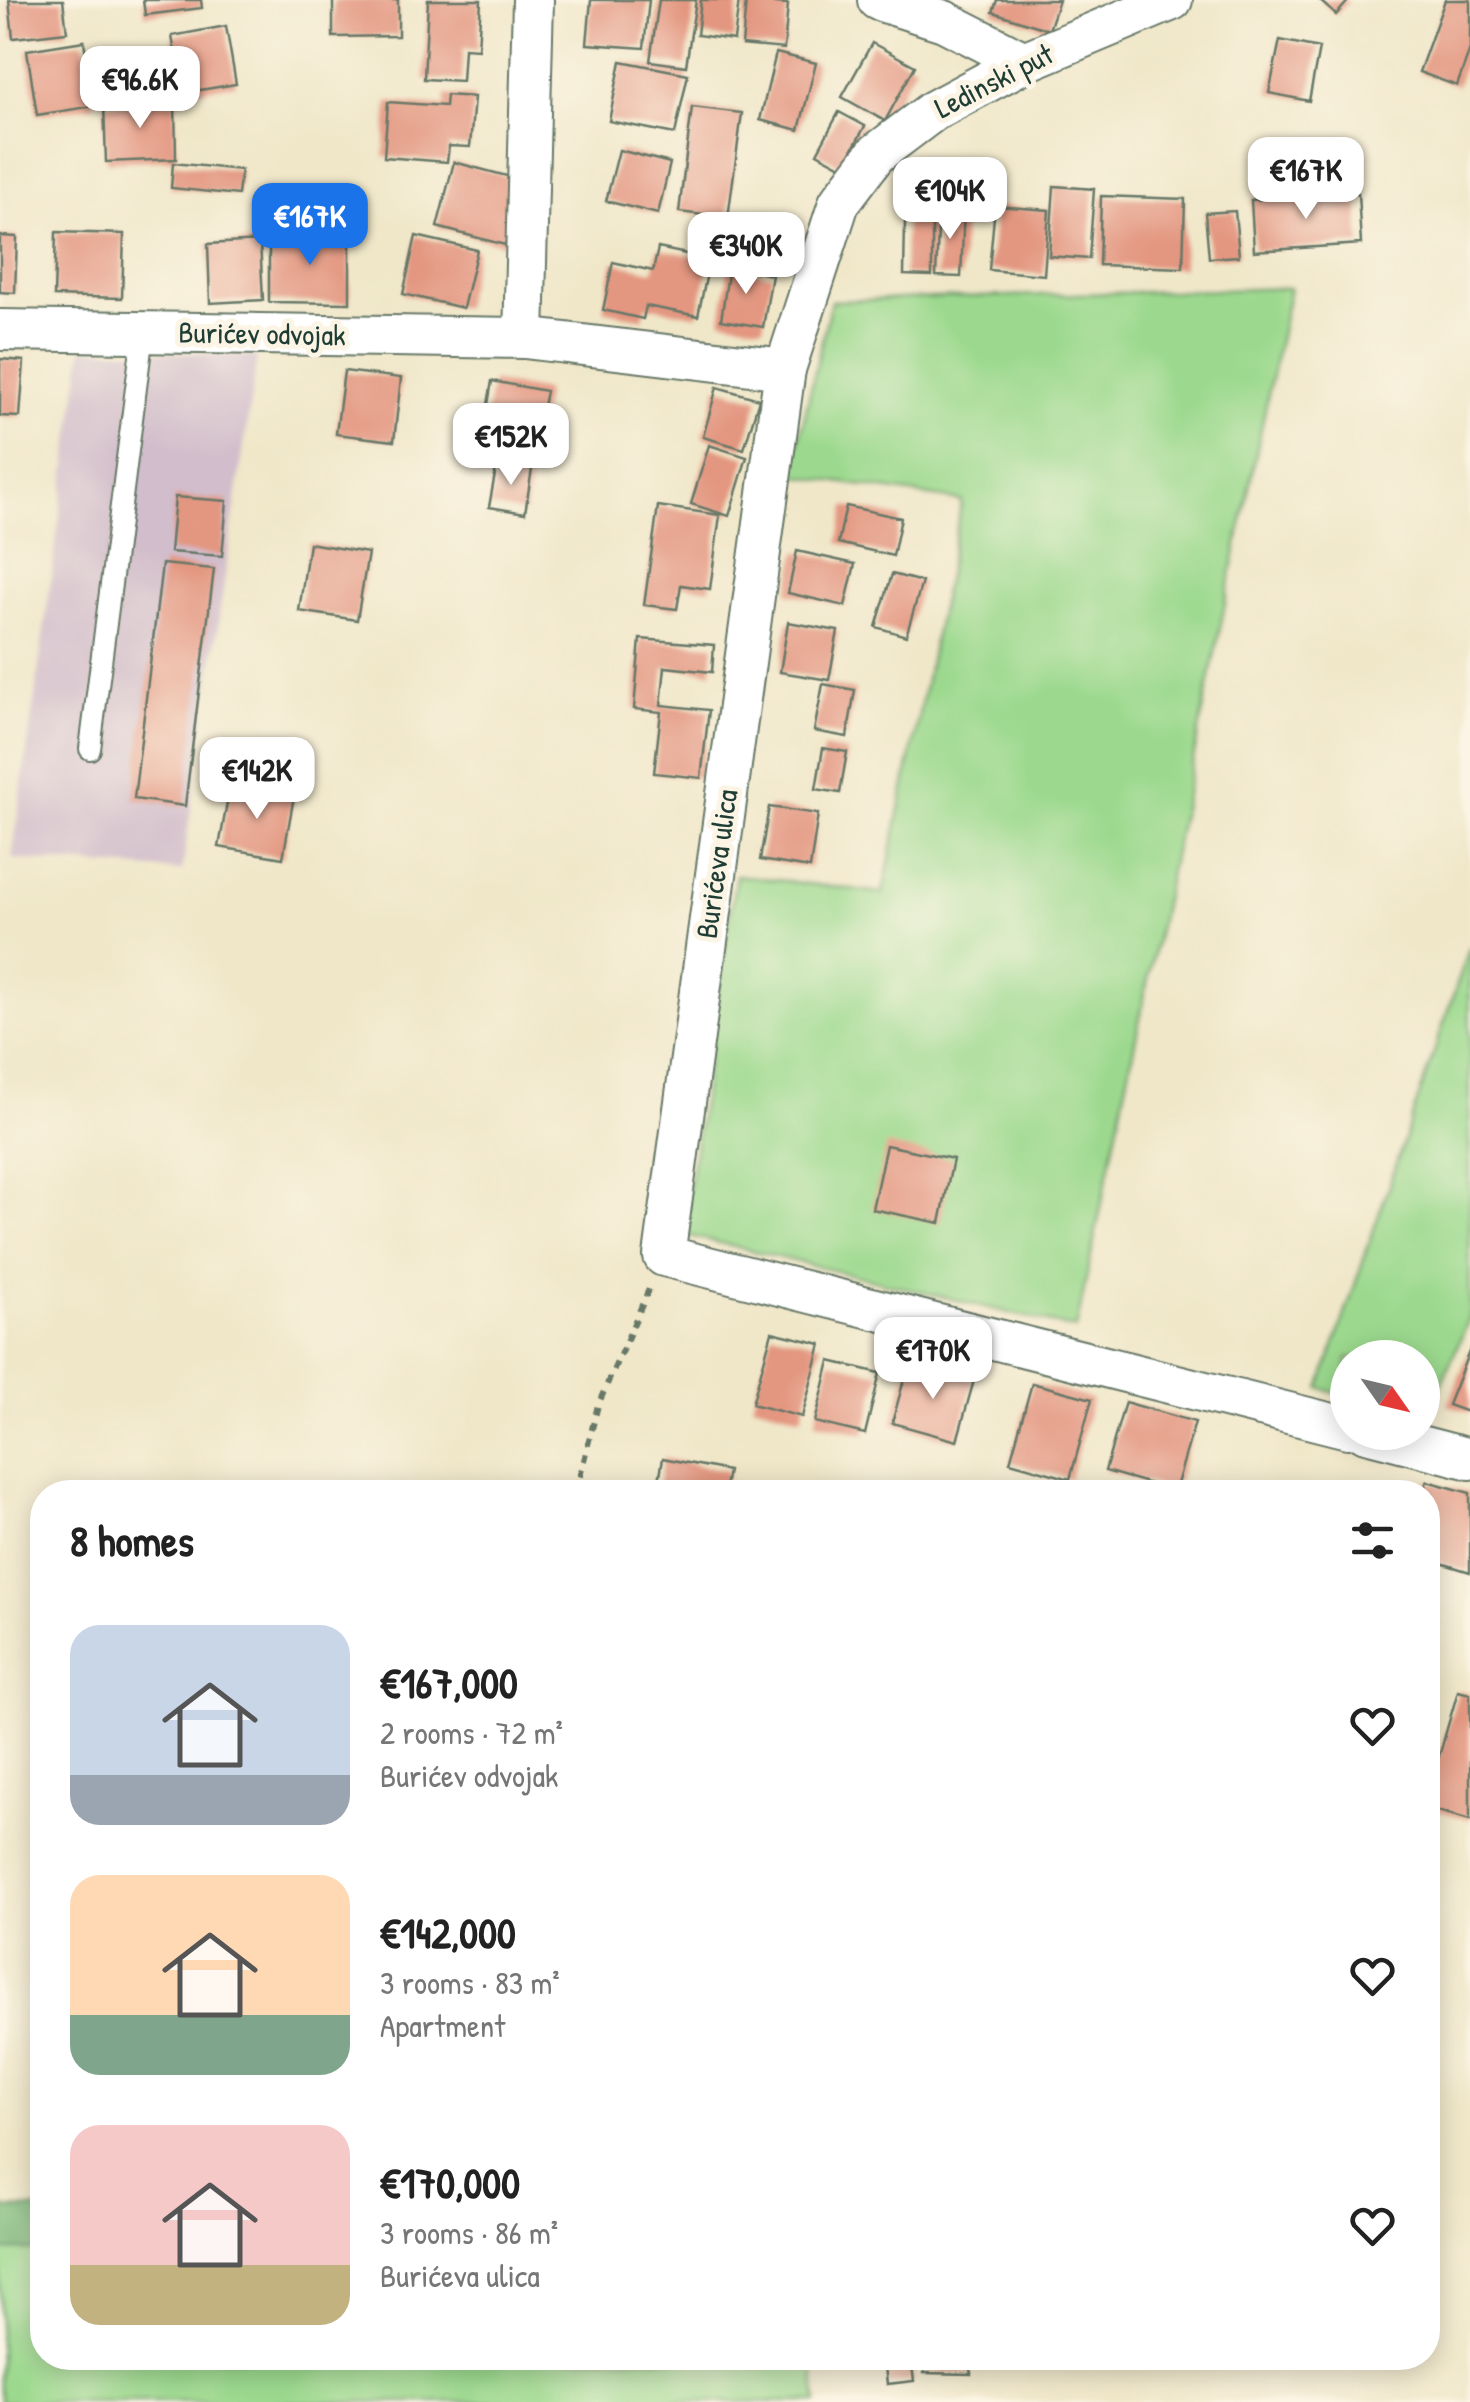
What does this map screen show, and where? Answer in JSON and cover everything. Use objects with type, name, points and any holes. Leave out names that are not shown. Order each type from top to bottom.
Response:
[{"type":"street","points":[[532,0],[524,338],[785,369]]},
{"type":"street","points":[[878,0],[944,21],[1024,62]]},
{"type":"street","name":"Ledinski put","points":[[785,369],[839,202],[876,154],[934,111],[1024,62],[1172,0]]},
{"type":"street","name":"Burićev odvojak","points":[[0,330],[524,338]]},
{"type":"street","name":"Burićeva ulica","points":[[664,1256],[785,369]]},
{"type":"street","points":[[664,1256],[1330,1423]]},
{"type":"street","points":[[1435,1450],[1470,1459]]},
{"type":"lane","points":[[90,749],[143,332]]},
{"type":"path","points":[[579,1480],[598,1405],[664,1256]]},
{"type":"shaded area","points":[[83,349],[257,356],[182,871],[12,859]]},
{"type":"green space","points":[[1290,288],[1076,1329],[682,1234],[736,875],[883,893],[962,501],[791,475],[831,301]]},
{"type":"green space","points":[[1470,946],[1470,1317],[1440,1387],[1440,1340],[1336,1340]]},
{"type":"green space","points":[[1330,1359],[1330,1391],[1320,1388]]},
{"type":"green space","points":[[0,2208],[30,2209],[30,2250],[0,2250]]},
{"type":"green space","points":[[0,2250],[30,2250],[30,2370],[813,2370],[817,2402],[0,2402]]},
{"type":"building","points":[[9,0],[63,0],[67,32],[13,38]]},
{"type":"building","points":[[143,0],[201,0],[202,8],[145,15]]},
{"type":"building","points":[[333,0],[398,0],[398,36],[333,37]]},
{"type":"building","points":[[428,0],[481,0],[478,49],[464,48],[462,81],[424,79]]},
{"type":"building","points":[[591,0],[649,0],[644,48],[587,44]]},
{"type":"building","points":[[659,0],[696,0],[686,66],[650,61]]},
{"type":"building","points":[[701,0],[739,0],[734,40],[697,35]]},
{"type":"building","points":[[997,0],[1059,0],[1049,30],[993,12]]},
{"type":"building","points":[[1319,0],[1349,0],[1336,15]]},
{"type":"building","points":[[1445,0],[1470,0],[1470,49],[1457,86],[1419,72]]},
{"type":"building","points":[[746,1],[788,4],[784,49],[742,45]]},
{"type":"building","points":[[226,26],[236,84],[182,93],[172,36]]},
{"type":"building","points":[[1280,40],[1319,48],[1309,101],[1269,93]]},
{"type":"building","points":[[84,41],[94,106],[37,115],[27,50]]},
{"type":"building","points":[[872,43],[915,66],[885,121],[842,97]]},
{"type":"building","points":[[776,53],[816,63],[799,130],[760,120]]},
{"type":"building","points":[[621,61],[688,74],[675,134],[609,121]]},
{"type":"building","points":[[446,95],[474,97],[470,147],[449,146],[447,162],[384,157],[388,102],[445,106]]},
{"type":"building","points":[[175,101],[176,159],[106,162],[104,104]]},
{"type":"building","points":[[692,107],[742,113],[728,218],[679,212]]},
{"type":"building","points":[[839,112],[865,126],[843,167],[817,153]]},
{"type":"building","points":[[619,150],[670,163],[658,214],[606,201]]},
{"type":"building","points":[[454,162],[522,180],[505,245],[437,227]]},
{"type":"building","points":[[173,163],[241,170],[238,195],[171,188]]},
{"type":"building","points":[[1054,186],[1094,189],[1089,259],[1049,256]]},
{"type":"building","points":[[1358,193],[1361,244],[1254,251],[1251,200]]},
{"type":"building","points":[[1101,196],[1185,199],[1183,268],[1099,265]]},
{"type":"building","points":[[939,206],[964,207],[961,277],[936,276]]},
{"type":"building","points":[[995,206],[1049,210],[1044,275],[989,270]]},
{"type":"building","points":[[1235,211],[1239,256],[1209,258],[1205,213]]},
{"type":"building","points":[[905,221],[932,221],[932,276],[904,275]]},
{"type":"building","points":[[56,232],[124,234],[122,298],[54,296]]},
{"type":"building","points":[[269,234],[350,234],[350,303],[269,302]]},
{"type":"building","points":[[0,236],[17,237],[15,293],[0,292]]},
{"type":"building","points":[[416,236],[477,250],[463,308],[403,294]]},
{"type":"building","points":[[260,241],[263,300],[210,303],[208,244]]},
{"type":"building","points":[[658,248],[710,259],[698,316],[646,306],[643,319],[603,310],[613,262],[653,271]]},
{"type":"building","points":[[729,267],[772,275],[763,327],[721,320]]},
{"type":"building","points":[[0,359],[24,361],[20,417],[0,416]]},
{"type":"building","points":[[344,371],[401,378],[394,441],[336,434]]},
{"type":"building","points":[[492,381],[546,391],[533,460],[480,451]]},
{"type":"building","points":[[717,387],[759,399],[744,449],[703,437]]},
{"type":"building","points":[[709,445],[747,457],[729,516],[691,504]]},
{"type":"building","points":[[497,463],[532,469],[525,513],[489,507]]},
{"type":"building","points":[[175,497],[227,501],[222,556],[170,552]]},
{"type":"building","points":[[658,506],[720,515],[710,589],[681,585],[677,609],[644,605]]},
{"type":"building","points":[[846,506],[901,518],[893,556],[838,543]]},
{"type":"building","points":[[309,543],[368,553],[357,620],[299,611]]},
{"type":"building","points":[[797,551],[855,564],[845,606],[788,593]]},
{"type":"building","points":[[162,564],[214,569],[185,806],[134,799]]},
{"type":"building","points":[[892,574],[922,582],[906,636],[876,627]]},
{"type":"building","points":[[788,622],[838,631],[829,680],[780,672]]},
{"type":"building","points":[[640,639],[714,645],[712,672],[665,667],[661,705],[709,710],[701,778],[654,773],[661,712],[634,709]]},
{"type":"building","points":[[823,684],[855,690],[847,737],[814,731]]},
{"type":"building","points":[[823,748],[847,752],[840,793],[816,789]]},
{"type":"building","points":[[230,786],[294,796],[283,858],[219,847]]},
{"type":"building","points":[[769,807],[818,814],[810,868],[760,860]]},
{"type":"building","points":[[886,1145],[953,1159],[940,1223],[872,1209]]},
{"type":"building","points":[[772,1332],[821,1344],[802,1417],[752,1404]]},
{"type":"building","points":[[1470,1349],[1470,1413],[1448,1405]]},
{"type":"building","points":[[830,1361],[880,1373],[865,1434],[815,1422]]},
{"type":"building","points":[[909,1362],[974,1380],[957,1441],[892,1423]]},
{"type":"building","points":[[1032,1383],[1092,1399],[1070,1479],[1010,1462]]},
{"type":"building","points":[[1125,1402],[1195,1422],[1178,1480],[1136,1480],[1105,1471]]},
{"type":"building","points":[[663,1458],[728,1471],[726,1480],[659,1480]]},
{"type":"building","points":[[1440,1485],[1470,1493],[1470,1572],[1440,1563]]},
{"type":"building","points":[[1458,1691],[1470,1694],[1470,1820],[1440,1811],[1440,1753]]},
{"type":"building","points":[[885,2370],[913,2370],[914,2381],[887,2384]]},
{"type":"building","points":[[924,2370],[971,2370],[971,2374],[924,2373]]}]
